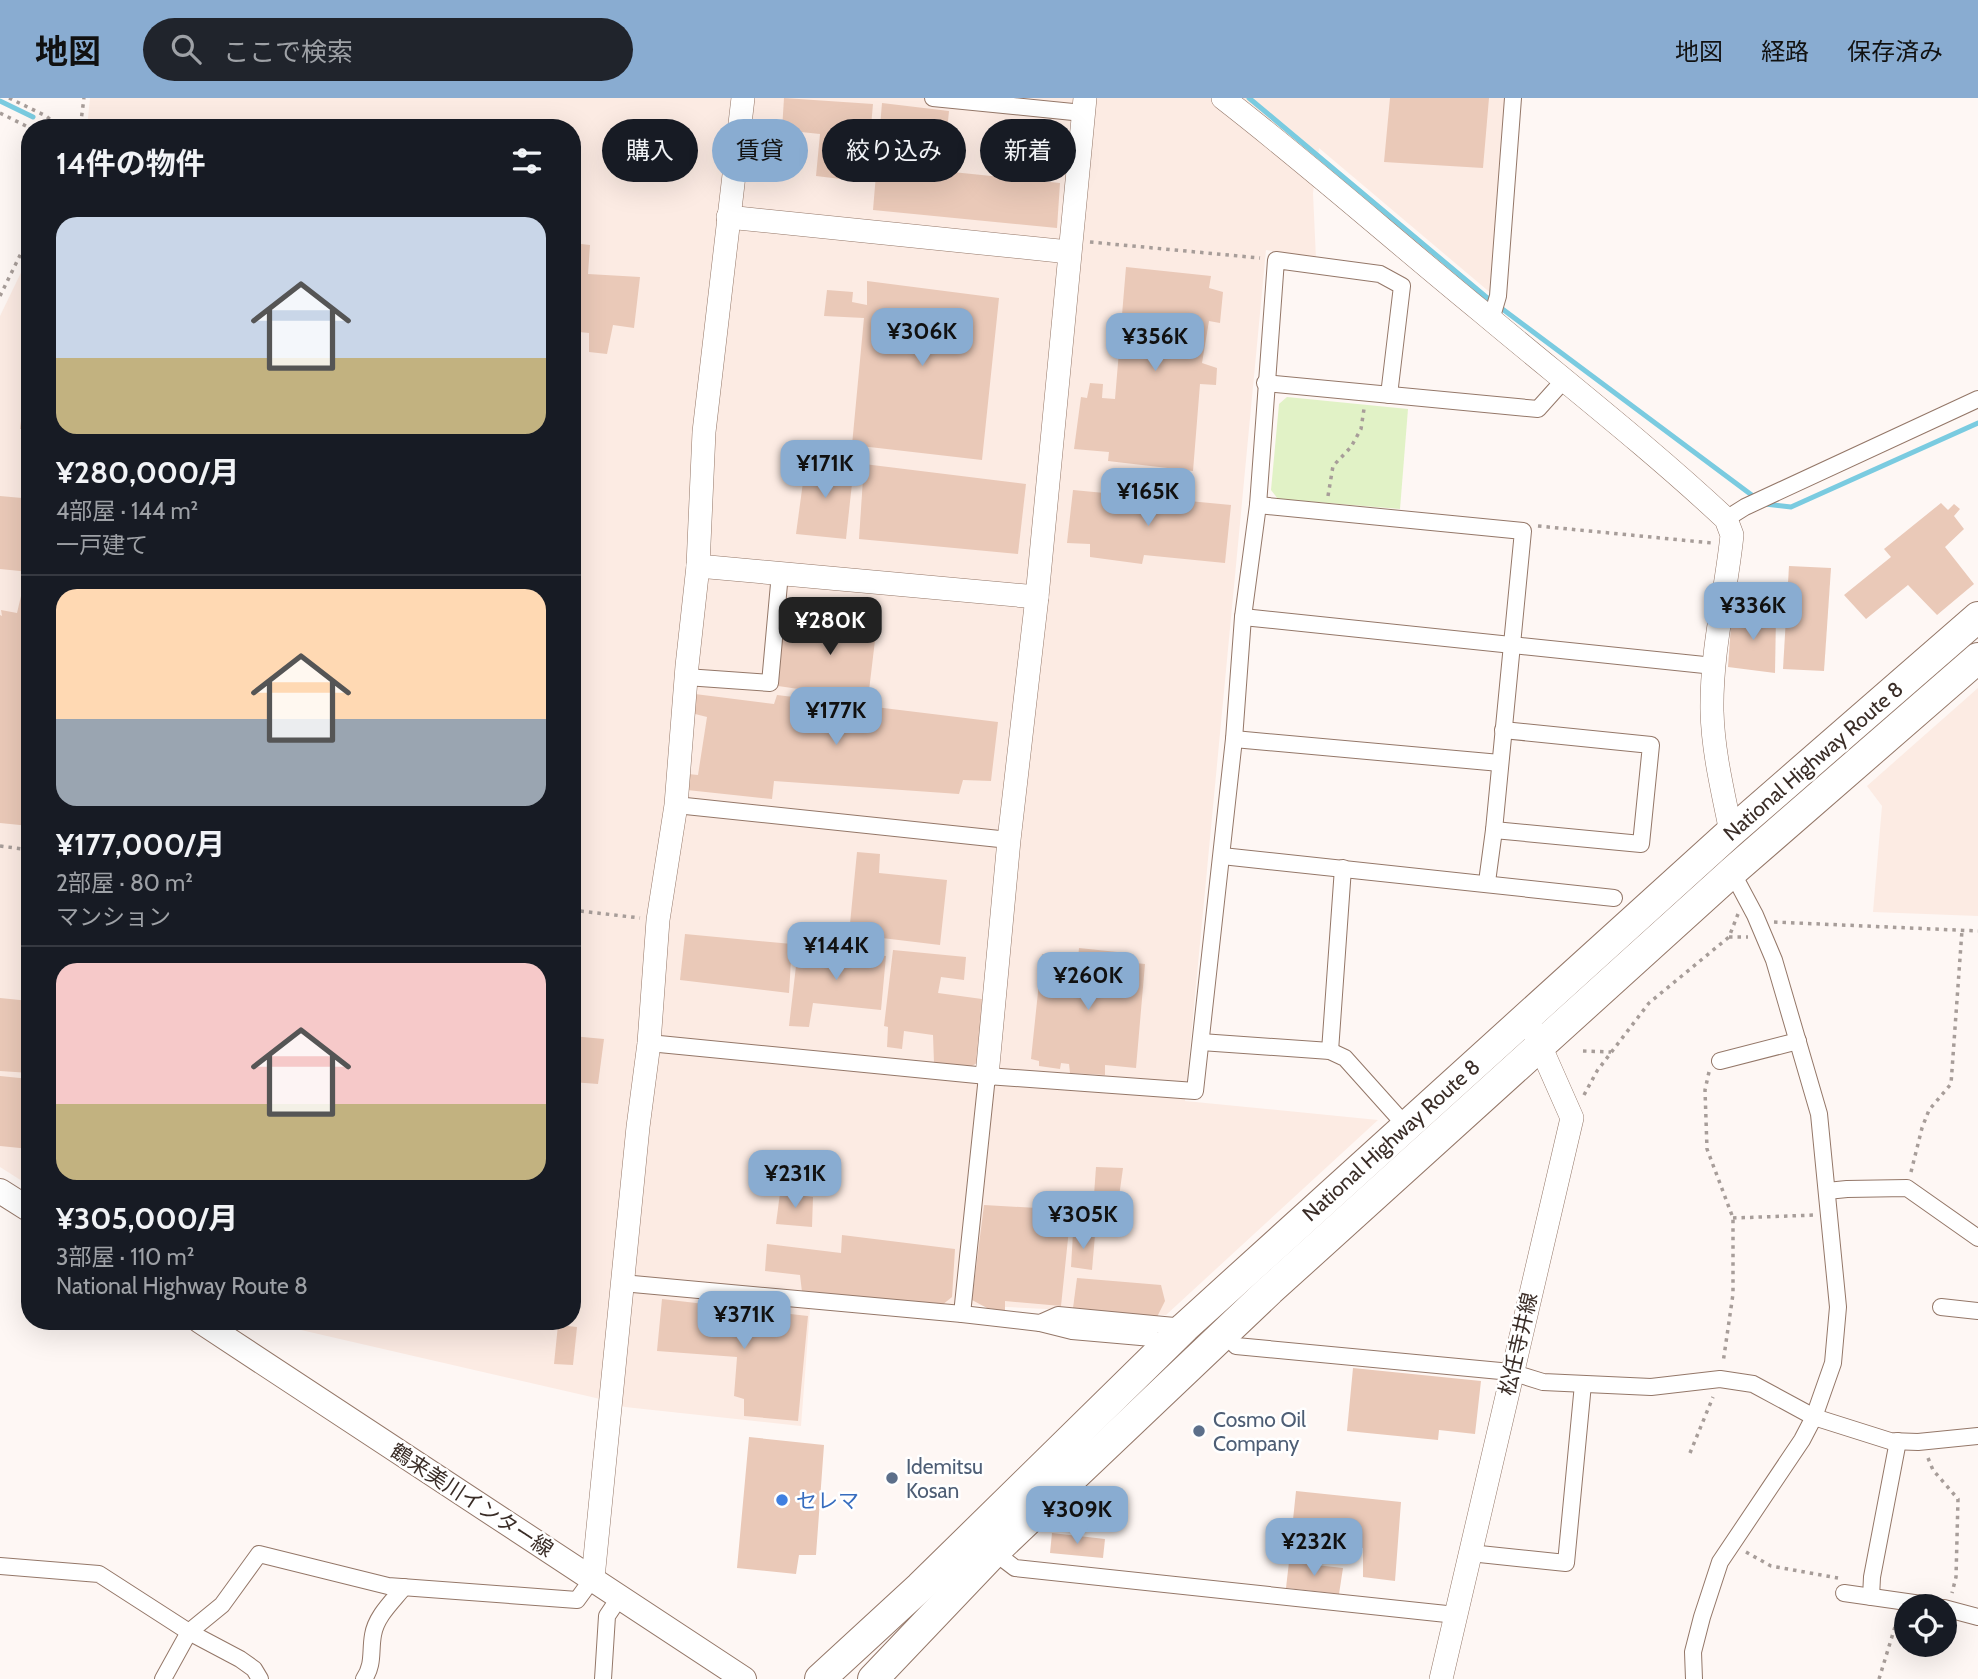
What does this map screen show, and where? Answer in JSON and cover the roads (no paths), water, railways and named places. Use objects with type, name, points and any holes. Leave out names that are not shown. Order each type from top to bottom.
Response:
[{"type":"highway","name":"National Highway Route 8","points":[[820,1679],[920,1587],[1185,1327],[1731,832],[1978,617]]},
{"type":"highway","name":"National Highway Route 8","points":[[873,1679],[994,1552],[1270,1290],[1732,872],[1978,658]]},
{"type":"main road","points":[[0,1191],[21,1204]]},
{"type":"main road","name":"鶴来美川インター線","points":[[214,1330],[744,1679]]},
{"type":"street","points":[[163,1679],[189,1632],[222,1605],[260,1554],[388,1586],[577,1600],[593,1578],[649,1043],[658,920],[676,805],[698,566],[704,432],[743,98]]},
{"type":"street","points":[[933,98],[1084,106],[1037,597],[1009,840],[962,1314]]},
{"type":"street","points":[[1223,98],[1303,160],[1368,218],[1494,309],[1564,380],[1735,513]]},
{"type":"street","points":[[1494,309],[1513,98]]},
{"type":"street","points":[[728,217],[1069,246]]},
{"type":"street","points":[[649,1043],[987,1076],[1195,1091],[1234,739],[1243,617],[1258,505],[1276,260],[1380,274],[1402,286],[1390,395]]},
{"type":"street","points":[[1265,383],[1538,409],[1564,380]]},
{"type":"street","points":[[1735,513],[1978,399]]},
{"type":"street","points":[[1258,505],[1523,531],[1487,882]]},
{"type":"street","points":[[1694,1679],[1693,1652],[1713,1579],[1720,1562],[1802,1440],[1814,1417],[1833,1363],[1838,1307],[1819,1114],[1774,960],[1732,872],[1731,832],[1714,752],[1714,666],[1735,513]]},
{"type":"street","points":[[698,566],[1037,597]]},
{"type":"street","points":[[686,677],[770,683],[780,573]]},
{"type":"street","points":[[1243,617],[1714,666]]},
{"type":"street","points":[[1494,830],[1641,844],[1651,745],[1503,730]]},
{"type":"street","points":[[1234,739],[1500,763]]},
{"type":"street","points":[[676,805],[1009,840]]},
{"type":"street","points":[[1222,856],[1487,882],[1614,898]]},
{"type":"street","points":[[1329,1051],[1343,868]]},
{"type":"street","points":[[1527,1017],[1541,1046]]},
{"type":"street","points":[[1720,1061],[1798,1041]]},
{"type":"street","points":[[1201,1042],[1329,1051],[1345,1058],[1406,1126]]},
{"type":"street","name":"松任寺井線","points":[[1441,1679],[1572,1118],[1541,1046]]},
{"type":"street","points":[[1827,1191],[1907,1188],[1978,1238]]},
{"type":"street","points":[[622,1283],[962,1314],[1040,1323],[1072,1331],[1152,1338]]},
{"type":"street","points":[[1941,1307],[1978,1311]]},
{"type":"street","points":[[1040,1323],[1058,1315],[1185,1327]]},
{"type":"street","points":[[1236,1346],[1511,1372],[1543,1382],[1651,1387],[1720,1379],[1753,1384],[1814,1417],[1890,1441],[1922,1442],[1978,1436]]},
{"type":"street","points":[[1470,1553],[1566,1563],[1583,1384]]},
{"type":"street","points":[[1871,1590],[1898,1441]]},
{"type":"street","points":[[994,1552],[1015,1568],[1456,1615]]},
{"type":"street","points":[[0,1566],[99,1574],[189,1632],[240,1659],[254,1669],[260,1679]]},
{"type":"street","points":[[364,1679],[372,1662],[373,1634],[379,1619],[404,1587]]},
{"type":"street","points":[[1844,1593],[1871,1590],[1894,1599]]},
{"type":"street","points":[[603,1679],[607,1616],[619,1598]]},
{"type":"street","points":[[1957,1612],[1978,1617]]},
{"type":"waterway","points":[[1249,98],[1485,296],[1757,499]]},
{"type":"waterway","points":[[0,101],[33,117]]},
{"type":"waterway","points":[[1765,504],[1791,507],[1978,423]]},
{"type":"place","name":"Cosmo Oil Company","points":[[1199,1431]]},
{"type":"place","name":"Idemitsu Kosan","points":[[892,1478]]},
{"type":"place","name":"セレマ","points":[[782,1500]]}]
